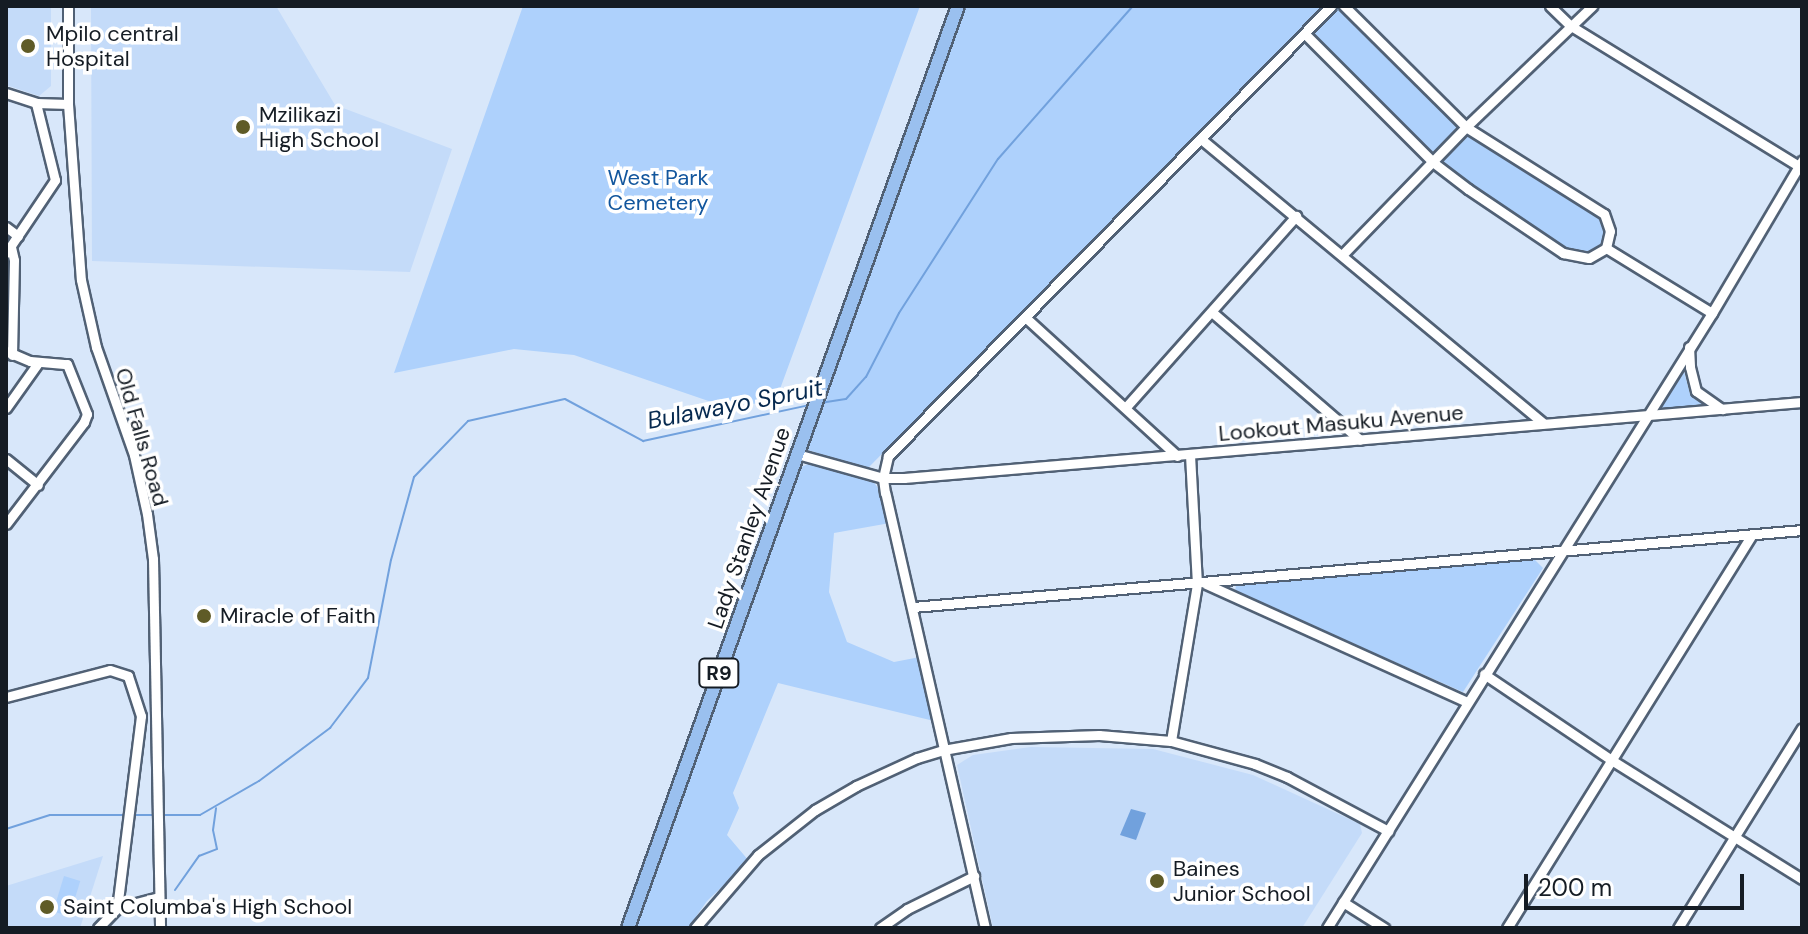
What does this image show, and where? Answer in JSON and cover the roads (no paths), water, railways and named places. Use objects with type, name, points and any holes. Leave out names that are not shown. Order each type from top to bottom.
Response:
[{"type":"highway","name":"Lady Stanley Avenue","points":[[628,928],[818,390],[958,6]]},
{"type":"street","name":"Old Falls Road","points":[[68,6],[68,104],[81,280],[96,347],[134,455],[150,537],[160,928]]},
{"type":"street","points":[[985,928],[883,478],[885,465],[894,448],[1331,6]]},
{"type":"street","points":[[1305,34],[1434,163],[1563,253],[1589,258],[1606,248],[1610,231],[1604,214],[1466,127],[1344,6]]},
{"type":"street","points":[[1327,928],[1643,418],[1712,313],[1801,163],[1571,26],[1550,6]]},
{"type":"street","points":[[1342,255],[1466,127],[1592,6]]},
{"type":"street","points":[[6,93],[36,103],[68,104]]},
{"type":"street","points":[[6,524],[38,485],[87,414],[67,364],[38,363],[9,353],[14,260],[8,250],[55,180],[36,103]]},
{"type":"street","points":[[1201,139],[1543,423]]},
{"type":"street","points":[[1126,407],[1213,313],[1296,216]]},
{"type":"street","points":[[6,227],[18,236]]},
{"type":"street","points":[[1606,248],[1712,313]]},
{"type":"street","points":[[1213,313],[1360,440]]},
{"type":"street","points":[[1025,317],[1177,456]]},
{"type":"street","points":[[1689,347],[1691,377],[1696,391],[1725,410]]},
{"type":"street","points":[[6,408],[38,363]]},
{"type":"street","name":"Lookout Masuku Avenue","points":[[797,454],[883,478],[1190,455],[1543,423],[1643,418],[1802,402]]},
{"type":"street","points":[[1171,741],[1202,584],[1190,455]]},
{"type":"street","points":[[6,459],[38,485]]},
{"type":"street","points":[[913,607],[1802,530]]},
{"type":"street","points":[[1507,928],[1752,534]]},
{"type":"street","points":[[1202,584],[1467,702]]},
{"type":"street","points":[[6,697],[110,670],[125,673],[141,716],[124,831],[117,908]]},
{"type":"street","points":[[1484,674],[1613,761],[1802,879]]},
{"type":"street","points":[[1678,928],[1802,728]]},
{"type":"street","points":[[695,928],[758,855],[815,810],[856,786],[943,750],[1051,735],[1171,741],[1255,764],[1287,777],[1388,831]]},
{"type":"street","points":[[880,928],[907,909],[974,876]]},
{"type":"street","points":[[98,928],[117,908],[159,897]]},
{"type":"street","points":[[1343,902],[1384,928]]},
{"type":"waterway","name":"Bulawayo Spruit","points":[[820,403],[846,399],[866,377],[899,313],[998,159],[1133,6]]},
{"type":"waterway","name":"Bulawayo Spruit","points":[[161,815],[200,815],[259,781],[330,728],[368,678],[391,560],[414,477],[468,421],[565,399],[643,441],[810,405]]},
{"type":"waterway","points":[[175,890],[199,856],[217,849],[213,830],[216,808]]},
{"type":"waterway","name":"Bulawayo Spruit","points":[[6,829],[50,815],[127,815]]},
{"type":"waterway","name":"Bulawayo Spruit","points":[[133,815],[155,815]]},
{"type":"place","name":"Mpilo central Hospital","points":[[28,46]]},
{"type":"place","name":"Mzilikazi High School","points":[[243,127]]},
{"type":"place","name":"Miracle of Faith","points":[[204,616]]},
{"type":"place","name":"Baines Junior School","points":[[1157,881]]},
{"type":"place","name":"Saint Columba's High School","points":[[47,907]]},
{"type":"park label","name":"West Park Cemetery","points":[[658,190]]}]
